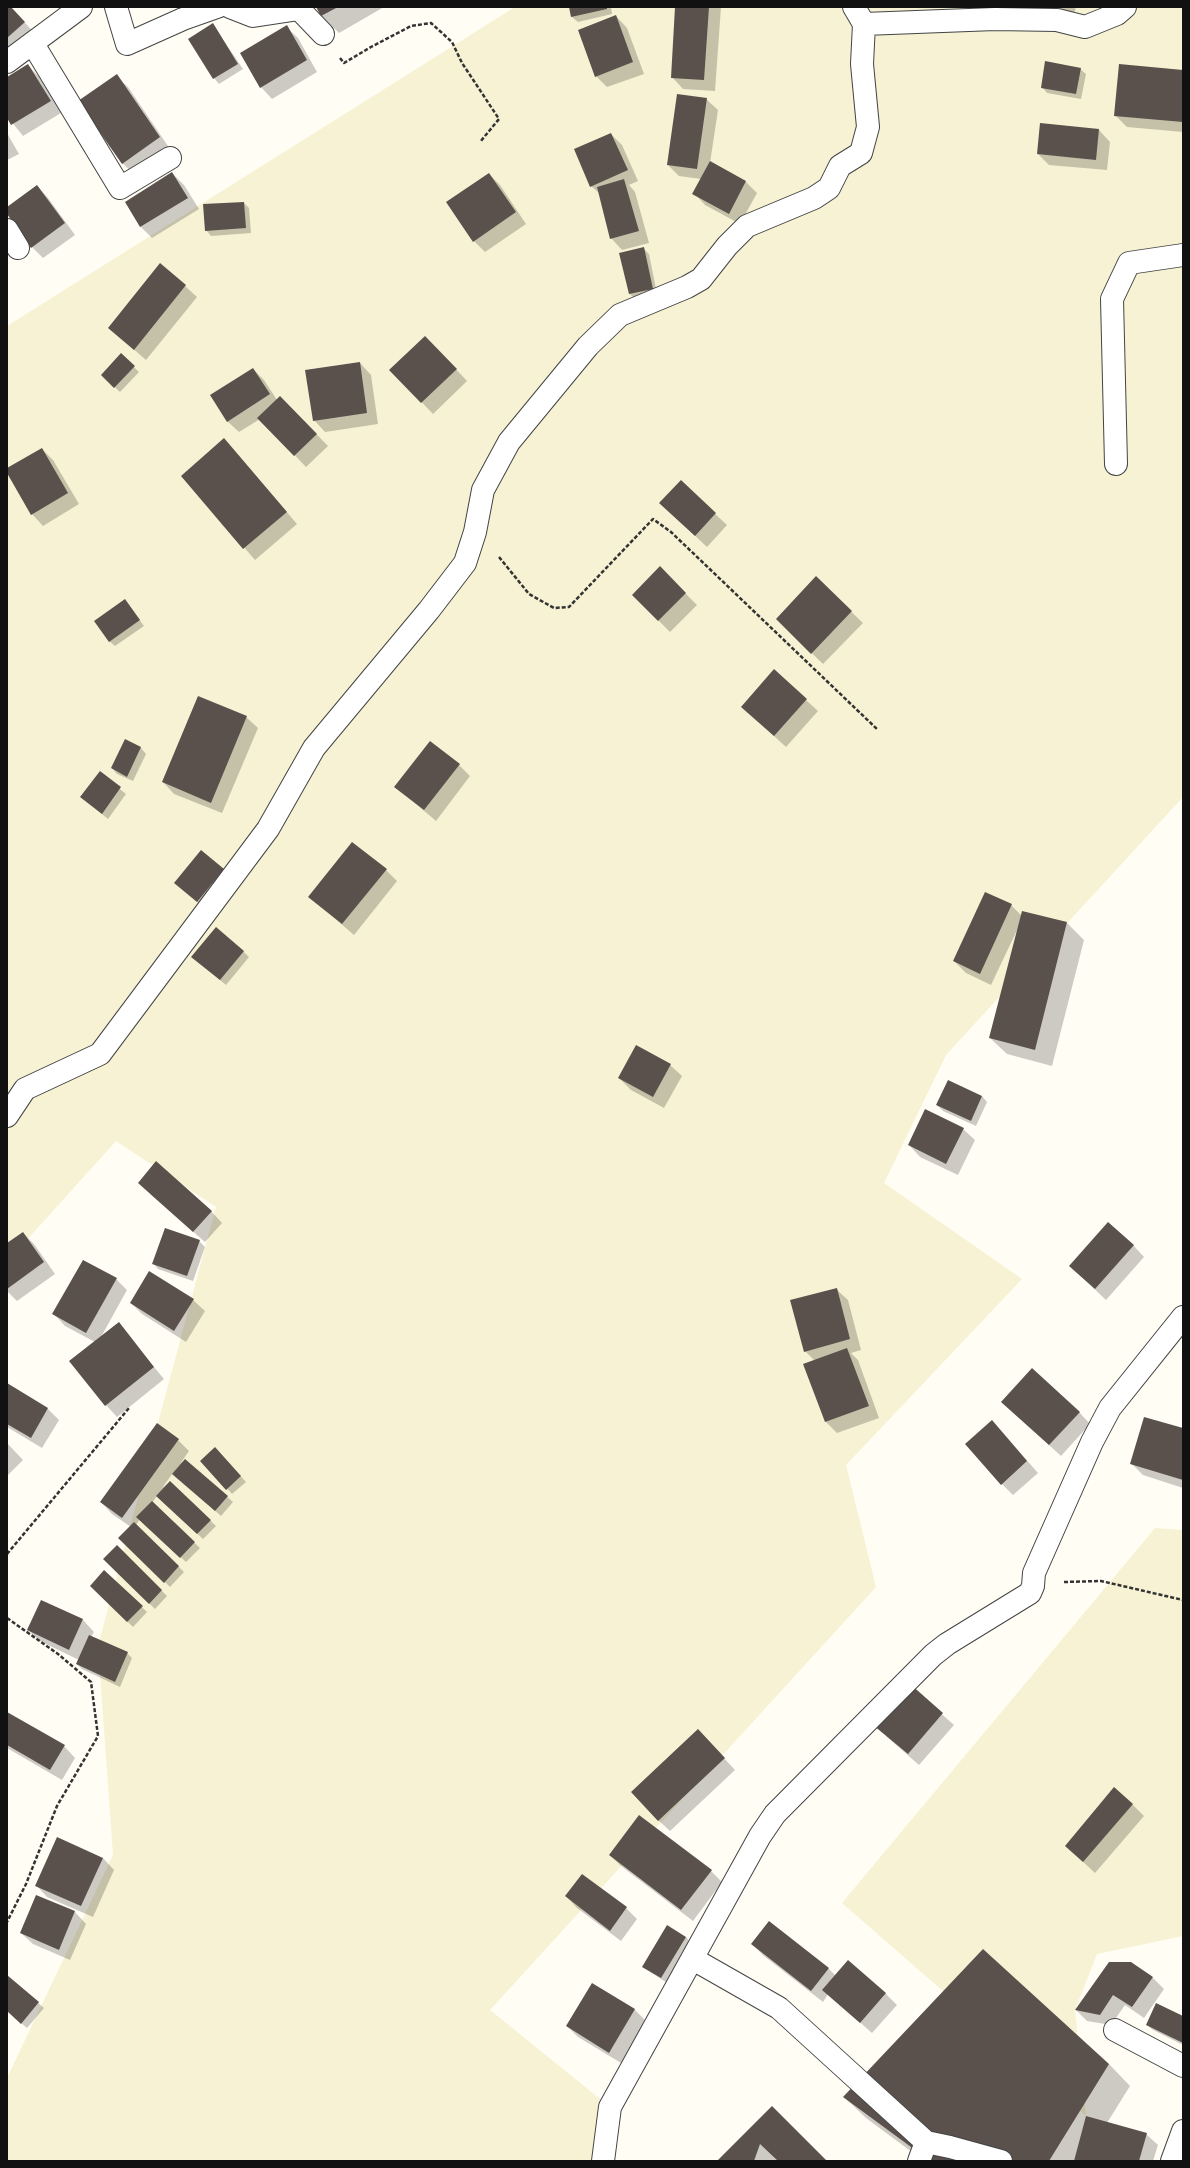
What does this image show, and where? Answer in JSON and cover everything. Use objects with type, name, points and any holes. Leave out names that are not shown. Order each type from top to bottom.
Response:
[{"type":"street","points":[[7,62],[81,7]]},
{"type":"street","points":[[116,7],[127,44],[183,19],[217,7]]},
{"type":"street","points":[[230,7],[253,16],[299,9],[323,34]]},
{"type":"street","points":[[7,1116],[25,1089],[100,1054],[268,829],[314,748],[429,610],[465,563],[475,532],[483,490],[508,442],[588,346],[620,315],[687,287],[701,279],[727,246],[747,226],[814,198],[829,188],[840,166],[861,153],[868,127],[859,16],[1057,20],[1085,27],[1116,14],[1125,7]]},
{"type":"street","points":[[33,44],[120,188],[170,158]]},
{"type":"street","points":[[1116,464],[1112,299],[1129,263],[1183,255]]},
{"type":"street","points":[[603,2161],[610,2108],[760,1836],[775,1814],[933,1655],[947,1644],[1030,1592],[1033,1586],[1034,1573],[1092,1442],[1110,1408],[1183,1317]]},
{"type":"street","points":[[693,1959],[779,2008],[923,2152],[950,2147],[1001,2161]]},
{"type":"street","points":[[1115,2030],[1183,2066]]},
{"type":"street","points":[[1172,2161],[1183,2131]]},
{"type":"path","points":[[323,34],[344,63],[411,26],[431,23],[452,42],[462,63],[499,119],[480,142]]},
{"type":"path","points":[[496,553],[529,594],[554,608],[569,607],[653,519],[671,532],[878,730]]},
{"type":"path","points":[[7,1554],[129,1408]]},
{"type":"path","points":[[1033,1586],[1059,1582],[1101,1581],[1183,1600]]},
{"type":"path","points":[[7,1618],[58,1654],[91,1682],[98,1736],[57,1806],[26,1884],[7,1922]]},
{"type":"shaded area","points":[[515,7],[1183,7],[1183,797],[946,1055],[884,1183],[1022,1279],[846,1465],[876,1587],[490,2010],[610,2107],[596,2161],[7,2161],[7,2078],[113,1855],[98,1646],[216,1207],[116,1141],[7,1262],[7,326]]},
{"type":"shaded area","points":[[1155,1528],[1183,1530],[1183,1936],[1097,1954],[1075,2010],[1086,2116],[842,1903]]},
{"type":"building","points":[[7,7],[11,7],[25,22],[7,38]]},
{"type":"building","points":[[316,7],[338,7],[321,16]]},
{"type":"building","points":[[569,7],[607,7],[607,9],[571,17]]},
{"type":"building","points":[[675,7],[709,7],[704,80],[671,78]]},
{"type":"building","points":[[616,15],[633,62],[595,77],[578,30]]},
{"type":"building","points":[[213,23],[238,64],[213,79],[188,39]]},
{"type":"building","points":[[287,25],[307,60],[260,88],[240,53]]},
{"type":"building","points":[[1045,61],[1081,68],[1076,94],[1041,88]]},
{"type":"building","points":[[28,64],[51,101],[11,125],[7,118],[7,77]]},
{"type":"building","points":[[1119,64],[1183,70],[1183,122],[1114,116]]},
{"type":"building","points":[[117,74],[160,137],[122,164],[78,101]]},
{"type":"building","points":[[677,94],[707,98],[697,169],[667,165]]},
{"type":"building","points":[[1040,123],[1099,129],[1096,160],[1037,154]]},
{"type":"building","points":[[611,133],[628,170],[590,187],[574,149]]},
{"type":"building","points":[[710,161],[746,181],[729,214],[692,194]]},
{"type":"building","points":[[172,172],[188,198],[140,227],[125,202]]},
{"type":"building","points":[[489,173],[516,212],[473,242],[446,202]]},
{"type":"building","points":[[624,179],[639,231],[610,239],[597,187]]},
{"type":"building","points":[[37,185],[65,223],[31,248],[7,214],[7,207]]},
{"type":"building","points":[[244,202],[246,228],[205,231],[203,204]]},
{"type":"building","points":[[644,247],[653,289],[629,294],[619,253]]},
{"type":"building","points":[[160,263],[186,285],[134,350],[108,328]]},
{"type":"building","points":[[425,336],[457,369],[421,403],[389,370]]},
{"type":"building","points":[[121,353],[135,366],[114,388],[101,375]]},
{"type":"building","points":[[360,362],[367,413],[313,421],[305,370]]},
{"type":"building","points":[[253,368],[270,394],[227,422],[210,395]]},
{"type":"building","points":[[280,396],[317,434],[294,456],[257,418]]},
{"type":"building","points":[[224,438],[287,512],[243,549],[181,476]]},
{"type":"building","points":[[42,448],[68,493],[31,515],[7,473],[7,468]]},
{"type":"building","points":[[681,480],[716,513],[695,536],[659,503]]},
{"type":"building","points":[[660,566],[686,593],[658,621],[632,595]]},
{"type":"building","points":[[816,576],[852,611],[811,654],[776,619]]},
{"type":"building","points":[[125,599],[140,620],[109,642],[94,621]]},
{"type":"building","points":[[774,669],[807,699],[774,736],[741,707]]},
{"type":"building","points":[[198,696],[247,716],[211,803],[162,782]]},
{"type":"building","points":[[125,739],[141,747],[127,777],[111,768]]},
{"type":"building","points":[[430,741],[460,764],[424,810],[394,787]]},
{"type":"building","points":[[100,771],[121,787],[102,814],[80,797]]},
{"type":"building","points":[[352,842],[387,869],[342,924],[308,897]]},
{"type":"building","points":[[201,850],[224,869],[197,902],[174,883]]},
{"type":"building","points":[[985,892],[1012,904],[980,974],[953,961]]},
{"type":"building","points":[[1022,911],[1067,922],[1035,1050],[989,1038]]},
{"type":"building","points":[[216,927],[244,951],[220,980],[191,957]]},
{"type":"building","points":[[636,1045],[671,1064],[653,1097],[618,1078]]},
{"type":"building","points":[[948,1080],[982,1096],[971,1121],[936,1105]]},
{"type":"building","points":[[925,1109],[964,1128],[946,1164],[908,1145]]},
{"type":"building","points":[[156,1161],[212,1211],[193,1232],[138,1183]]},
{"type":"building","points":[[1108,1222],[1134,1245],[1095,1289],[1069,1266]]},
{"type":"building","points":[[165,1228],[200,1240],[187,1276],[152,1264]]},
{"type":"building","points":[[23,1232],[44,1262],[7,1289],[7,1243]]},
{"type":"building","points":[[83,1260],[117,1278],[86,1333],[52,1314]]},
{"type":"building","points":[[149,1271],[194,1299],[174,1331],[130,1303]]},
{"type":"building","points":[[837,1288],[850,1339],[804,1352],[790,1300]]},
{"type":"building","points":[[119,1322],[154,1367],[105,1406],[69,1361]]},
{"type":"building","points":[[847,1348],[869,1406],[825,1422],[803,1364]]},
{"type":"building","points":[[1032,1368],[1080,1412],[1049,1445],[1001,1402]]},
{"type":"building","points":[[7,1383],[48,1408],[31,1438],[7,1424]]},
{"type":"building","points":[[1144,1417],[1183,1428],[1183,1480],[1130,1464]]},
{"type":"building","points":[[992,1420],[1027,1461],[1001,1485],[965,1444]]},
{"type":"building","points":[[157,1423],[179,1439],[122,1518],[100,1502]]},
{"type":"building","points":[[215,1447],[241,1476],[226,1490],[200,1461]]},
{"type":"building","points":[[185,1459],[228,1496],[215,1511],[172,1474]]},
{"type":"building","points":[[170,1481],[211,1520],[197,1534],[156,1496]]},
{"type":"building","points":[[152,1501],[195,1542],[180,1558],[136,1517]]},
{"type":"building","points":[[134,1522],[179,1566],[164,1583],[118,1538]]},
{"type":"building","points":[[117,1545],[162,1590],[149,1604],[103,1559]]},
{"type":"building","points":[[104,1570],[143,1606],[127,1622],[90,1586]]},
{"type":"building","points":[[41,1600],[83,1619],[69,1650],[27,1630]]},
{"type":"building","points":[[89,1635],[128,1652],[115,1682],[76,1664]]},
{"type":"building","points":[[909,1683],[943,1713],[908,1754],[873,1725]]},
{"type":"building","points":[[7,1712],[65,1745],[50,1770],[7,1745]]},
{"type":"building","points":[[698,1729],[725,1758],[658,1821],[631,1792]]},
{"type":"building","points":[[1114,1787],[1133,1804],[1083,1862],[1065,1846]]},
{"type":"building","points":[[639,1815],[712,1870],[681,1910],[609,1855]]},
{"type":"building","points":[[57,1837],[103,1858],[81,1906],[35,1886]]},
{"type":"building","points":[[582,1874],[627,1907],[610,1931],[565,1896]]},
{"type":"building","points":[[36,1895],[75,1911],[59,1950],[20,1933]]},
{"type":"building","points":[[769,1921],[829,1968],[811,1991],[751,1944]]},
{"type":"building","points":[[667,1925],[686,1937],[661,1978],[642,1967]]},
{"type":"building","points":[[983,1949],[1109,2064],[1049,2161],[930,2161],[843,2097]]},
{"type":"building","points":[[848,1960],[886,1993],[860,2023],[822,1990]]},
{"type":"building","points":[[1109,1962],[1131,1962],[1153,1977],[1132,2007],[1113,1995],[1100,2015],[1075,2010]]},
{"type":"building","points":[[7,1975],[39,2002],[21,2024],[7,2011]]},
{"type":"building","points":[[592,1983],[635,2009],[609,2053],[566,2026]]},
{"type":"building","points":[[1156,2003],[1183,2016],[1183,2043],[1146,2025]]},
{"type":"building","points":[[772,2106],[827,2161],[778,2161],[760,2144],[754,2161],[717,2161]]},
{"type":"building","points":[[1086,2116],[1147,2133],[1139,2161],[1074,2161]]}]
